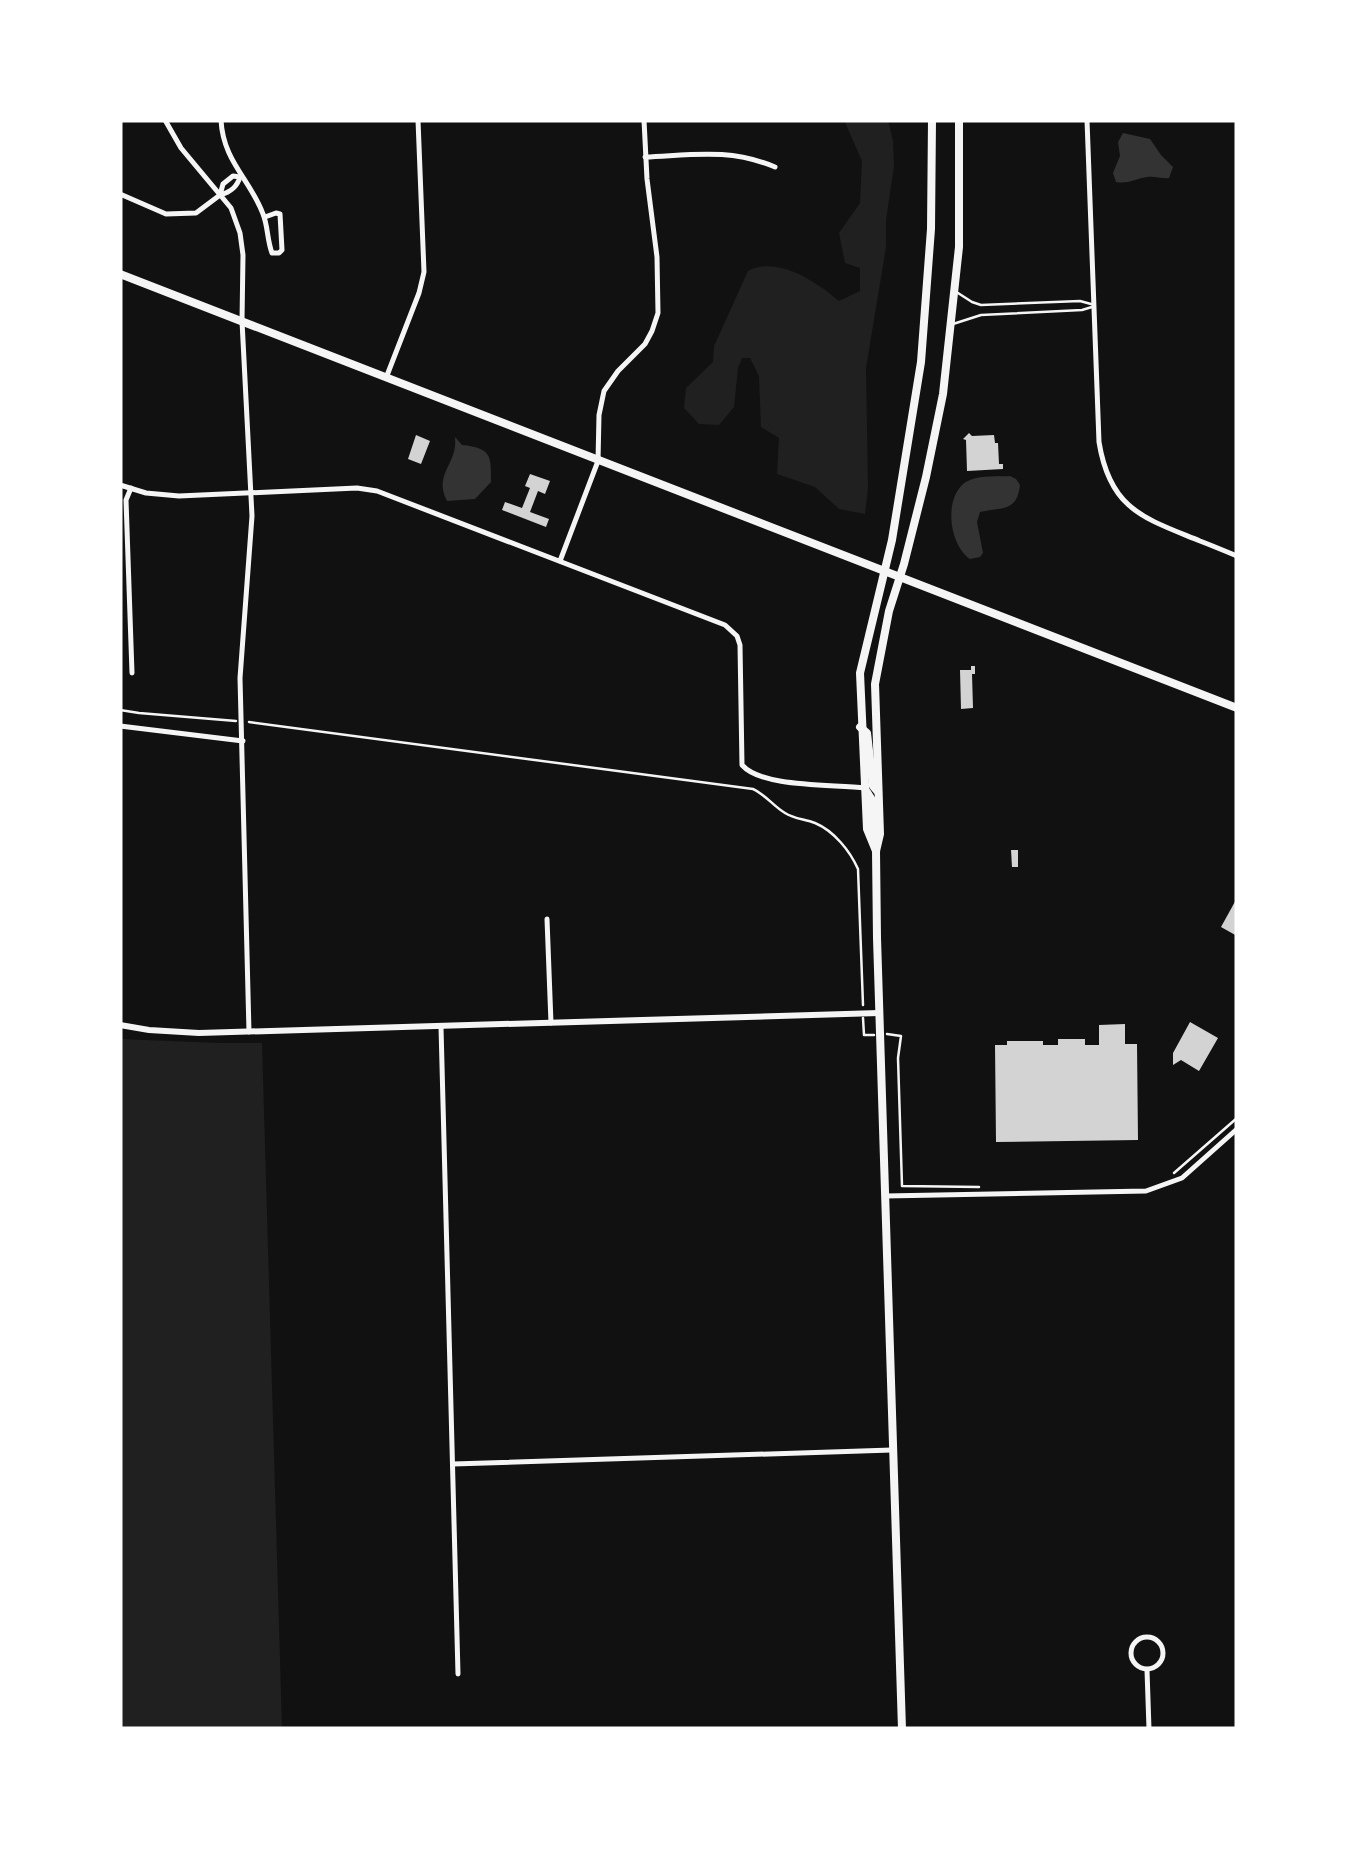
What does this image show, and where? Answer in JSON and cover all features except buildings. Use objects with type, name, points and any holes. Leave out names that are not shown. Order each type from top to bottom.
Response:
[{"type":"main road","points":[[876,851],[866,828],[860,673],[885,573],[921,362],[931,229],[932,120]]},
{"type":"main road","points":[[902,1729],[879,1013],[876,851],[880,834],[874,684],[889,611],[926,477],[942,394],[958,247],[959,120]]},
{"type":"main road","points":[[120,274],[1237,708]]},
{"type":"main road","points":[[860,726],[867,733],[873,786],[879,794]]},
{"type":"street","points":[[165,120],[181,148],[231,208],[240,232],[252,493],[241,646],[249,1032]]},
{"type":"street","points":[[222,120],[228,155],[265,217],[269,248],[279,254],[280,214],[265,217]]},
{"type":"street","points":[[386,378],[424,272],[418,120]]},
{"type":"street","points":[[560,561],[598,461],[604,391],[649,338],[658,313],[657,256],[644,120]]},
{"type":"street","points":[[1087,120],[1099,442],[1105,470],[1119,496],[1138,514],[1237,556]]},
{"type":"street","points":[[646,157],[725,153],[775,167]]},
{"type":"street","points":[[120,194],[166,214],[196,212],[220,195],[222,184],[240,176]]},
{"type":"street","points":[[120,485],[162,496],[358,488],[377,491],[725,625],[740,645],[742,765],[750,774],[770,780],[865,788]]},
{"type":"street","points":[[130,488],[126,500],[132,673]]},
{"type":"street","points":[[120,726],[243,741]]},
{"type":"street","points":[[548,920],[551,1023]]},
{"type":"street","points":[[120,1024],[176,1033],[249,1032],[879,1013]]},
{"type":"street","points":[[441,1027],[458,1674]]},
{"type":"street","points":[[885,1196],[1156,1190],[1194,1169],[1237,1128]]},
{"type":"street","points":[[453,1464],[892,1450]]},
{"type":"street","points":[[1144,1637],[1155,1638],[1162,1650],[1160,1660],[1147,1670],[1134,1662],[1131,1650],[1144,1637]]},
{"type":"street","points":[[1147,1670],[1149,1729]]},
{"type":"lane","points":[[954,290],[981,304],[1080,301],[1096,306]]},
{"type":"lane","points":[[952,324],[980,315],[1096,306]]},
{"type":"path","points":[[120,710],[235,720]]},
{"type":"path","points":[[258,724],[761,792],[784,812],[821,826],[848,849],[854,860],[858,869],[862,995]]},
{"type":"path","points":[[863,1025],[864,1035]]},
{"type":"path","points":[[901,1036],[900,1182],[905,1187],[978,1187]]},
{"type":"path","points":[[1172,1174],[1237,1118]]},
{"type":"shaded area","points":[[844,120],[888,120],[893,141],[886,247],[866,368],[865,514],[839,509],[815,487],[777,474],[779,438],[761,427],[759,376],[750,358],[742,358],[734,407],[719,425],[699,424],[684,408],[686,388],[713,362],[714,346],[748,271],[771,266],[784,268],[820,286],[839,301],[860,291],[860,268],[845,263],[839,233],[860,203],[862,161]]},
{"type":"shaded area","points":[[1123,133],[1150,139],[1173,167],[1169,178],[1116,182],[1113,173]]},
{"type":"shaded area","points":[[455,437],[462,445],[484,451],[490,460],[491,482],[475,499],[447,501],[443,491]]},
{"type":"shaded area","points":[[1010,476],[1020,485],[1016,500],[1007,507],[980,512],[977,522],[983,553],[970,559],[954,534],[951,513],[956,493],[973,479]]},
{"type":"shaded area","points":[[120,1039],[262,1043],[282,1729],[120,1729]]}]
